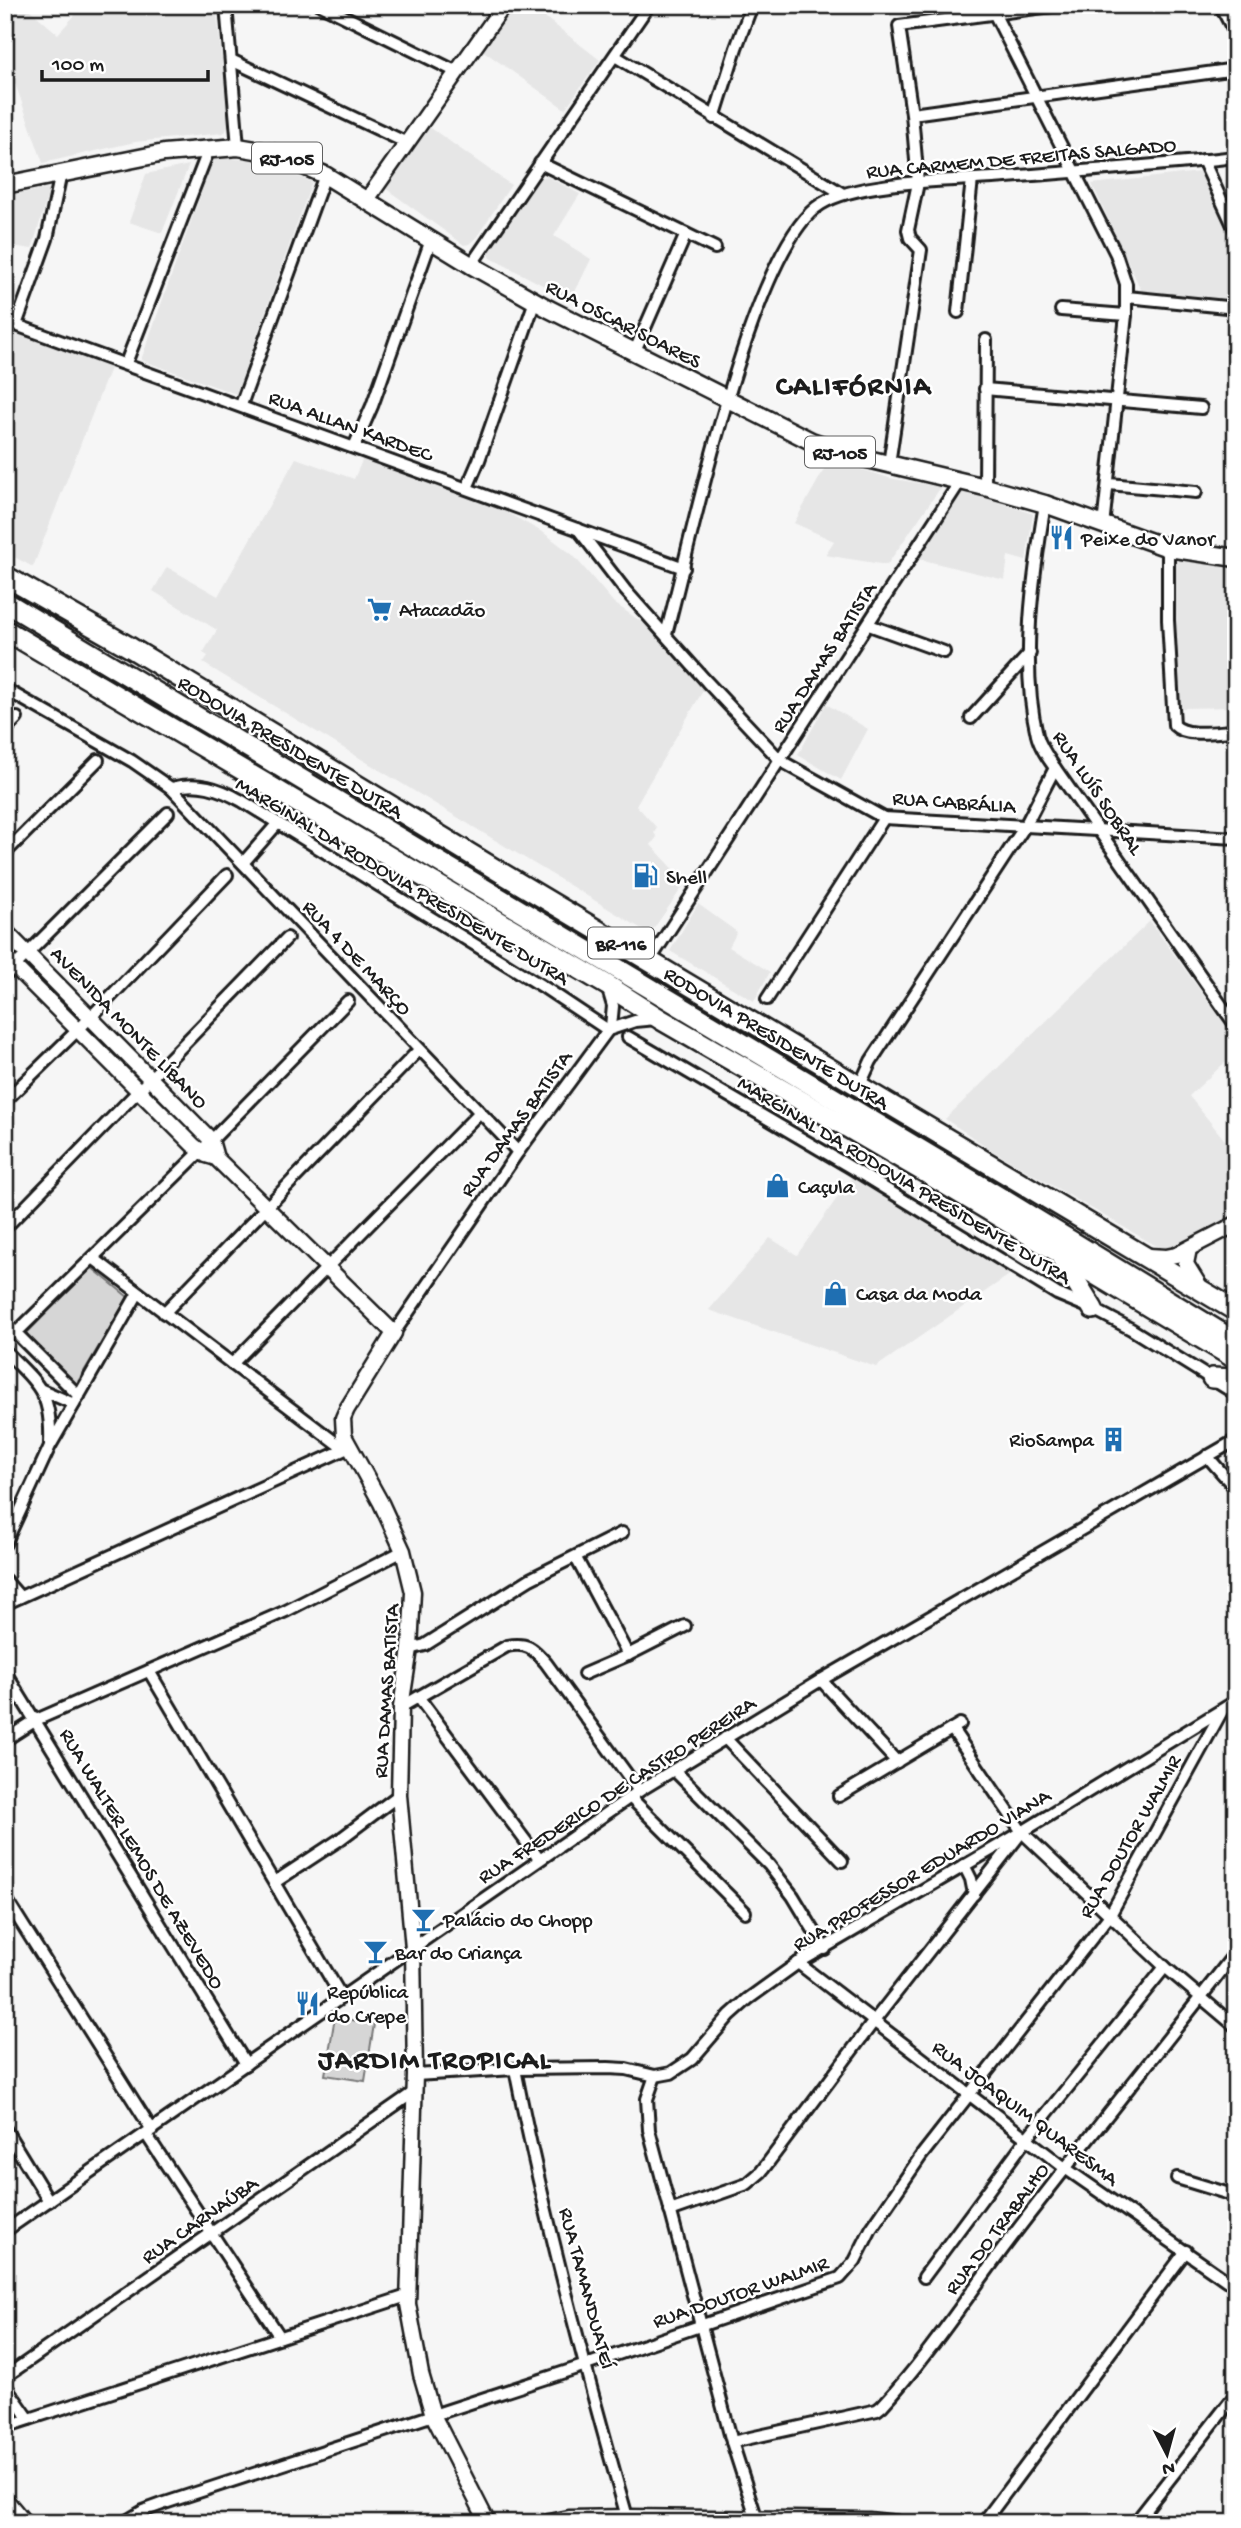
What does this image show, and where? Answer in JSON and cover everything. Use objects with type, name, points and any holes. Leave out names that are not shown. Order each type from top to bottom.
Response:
[{"type":"highway","name":"BR-116","points":[[5,576],[131,648],[1236,1311]]},
{"type":"highway","name":"RODOVIA PRESIDENTE DUTRA","points":[[5,602],[1004,1200],[1236,1342]]},
{"type":"highway","name":"RODOVIA PRESIDENTE DUTRA","points":[[5,630],[607,985],[660,1019],[916,1167],[1236,1359]]},
{"type":"highway","name":"BR-116","points":[[5,638],[73,670]]},
{"type":"highway","points":[[1058,1254],[1093,1309]]},
{"type":"highway","points":[[1212,1378],[1236,1379]]},
{"type":"main road","name":"RUA OSCAR SOARES","points":[[5,185],[164,153],[238,147],[273,153],[325,175],[535,301],[811,441],[831,449],[985,487],[1168,548],[1236,558]]},
{"type":"street","points":[[226,5],[238,147]]},
{"type":"street","points":[[321,5],[457,72]]},
{"type":"street","points":[[366,201],[504,5]]},
{"type":"street","points":[[471,265],[649,5]]},
{"type":"street","points":[[714,118],[752,5]]},
{"type":"street","points":[[889,464],[921,255],[920,246],[910,238],[908,230],[918,183],[912,114],[899,26],[992,10],[1060,5]]},
{"type":"street","points":[[992,10],[1115,254],[1126,284],[1126,315],[1103,526]]},
{"type":"street","points":[[1227,11],[1236,35]]},
{"type":"street","points":[[615,56],[843,194]]},
{"type":"street","points":[[231,60],[407,143]]},
{"type":"street","points":[[912,114],[1236,69]]},
{"type":"street","points":[[126,363],[209,149]]},
{"type":"street","name":"RUA CARMEM DE FREITAS SALGADO","points":[[666,634],[728,400],[753,324],[783,251],[812,210],[843,194],[918,183],[1236,157]]},
{"type":"street","points":[[1203,160],[1236,232]]},
{"type":"street","points":[[540,163],[715,248]]},
{"type":"street","points":[[11,323],[47,239],[61,173]]},
{"type":"street","points":[[241,405],[325,175]]},
{"type":"street","points":[[958,312],[972,179]]},
{"type":"street","points":[[634,353],[686,234]]},
{"type":"street","points":[[354,447],[372,406],[431,240]]},
{"type":"street","points":[[1127,297],[1236,308]]},
{"type":"street","points":[[467,488],[535,301]]},
{"type":"street","points":[[1061,310],[1126,315]]},
{"type":"street","name":"RUA ALLAN KARDEC","points":[[11,323],[684,568]]},
{"type":"street","points":[[985,487],[986,340]]},
{"type":"street","points":[[985,389],[1201,408]]},
{"type":"street","name":"RUA DAMAS BATISTA","points":[[650,960],[961,480]]},
{"type":"street","points":[[1109,484],[1196,492]]},
{"type":"street","name":"RUA LUÍS SOBRAL","points":[[1045,505],[1034,576],[1030,653],[1037,737],[1055,768],[1236,1026]]},
{"type":"street","name":"RUA CABRÁLIA","points":[[578,529],[625,590],[781,761],[884,818],[1236,838]]},
{"type":"street","points":[[1168,548],[1168,620],[1174,725],[1190,732],[1236,731]]},
{"type":"street","points":[[869,625],[944,652]]},
{"type":"street","points":[[971,718],[1030,653]]},
{"type":"street","name":"RUA 4 DE MARÇO","points":[[5,689],[132,761],[172,788],[517,1152]]},
{"type":"street","points":[[5,730],[17,719]]},
{"type":"street","points":[[5,853],[98,761]]},
{"type":"street","points":[[859,1087],[871,1060],[1025,825],[1055,768]]},
{"type":"street","name":"MARGINAL DA RODOVIA PRESIDENTE DUTRA","points":[[172,788],[193,784],[211,787],[233,796],[609,1029]]},
{"type":"street","points":[[9,967],[29,952],[168,813]]},
{"type":"street","points":[[767,999],[884,818]]},
{"type":"street","points":[[243,863],[278,823]]},
{"type":"street","points":[[5,1101],[91,1017],[228,875]]},
{"type":"street","name":"AVENIDA MONTE LÍBANO","points":[[5,930],[151,1079],[216,1158],[394,1333]]},
{"type":"street","points":[[5,1228],[287,938]]},
{"type":"street","name":"AVENIDA MONTE LÍBANO","points":[[9,967],[77,1029],[138,1091],[206,1146]]},
{"type":"street","points":[[607,985],[613,1006],[609,1029],[635,1021],[660,1019]]},
{"type":"street","points":[[16,1333],[206,1146],[348,1001]]},
{"type":"street","name":"RUA DAMAS BATISTA","points":[[488,2523],[433,2415],[421,2374],[407,2296],[415,2074],[413,1948],[399,1795],[401,1707],[410,1649],[413,1592],[402,1551],[381,1503],[347,1448],[343,1418],[394,1333],[517,1152],[609,1029]]},
{"type":"street","name":"MARGINAL DA RODOVIA PRESIDENTE DUTRA","points":[[628,1037],[850,1167],[1057,1294],[1131,1329],[1236,1394]]},
{"type":"street","points":[[164,1313],[419,1050]]},
{"type":"street","points":[[232,1364],[479,1113]]},
{"type":"street","points":[[1140,1255],[1166,1258],[1236,1224]]},
{"type":"street","points":[[1189,1249],[1185,1260],[1188,1271],[1212,1297]]},
{"type":"street","points":[[5,1604],[347,1448],[93,1258]]},
{"type":"street","points":[[5,1544],[9,1525],[50,1446],[138,1293]]},
{"type":"street","points":[[5,1322],[77,1400]]},
{"type":"street","points":[[5,1351],[42,1390],[49,1418],[50,1446]]},
{"type":"street","points":[[42,1390],[77,1400]]},
{"type":"street","name":"RUA FREDERICO DE CASTRO PEREIRA","points":[[5,2231],[635,1794],[821,1680],[1236,1440]]},
{"type":"street","points":[[1207,1456],[1236,1489]]},
{"type":"street","points":[[410,1649],[425,1645],[509,1591],[622,1533]]},
{"type":"street","points":[[5,1740],[36,1720],[285,1611],[402,1551]]},
{"type":"street","points":[[576,1558],[628,1655]]},
{"type":"street","points":[[5,1580],[20,1597]]},
{"type":"street","points":[[584,1674],[685,1626]]},
{"type":"street","points":[[401,1707],[507,1646],[526,1644],[546,1662],[635,1794],[745,1912]]},
{"type":"street","points":[[149,1671],[341,1996]]},
{"type":"street","name":"RUA WALTER LEMOS DE AZEVEDO","points":[[5,1672],[246,2064]]},
{"type":"street","points":[[821,1680],[897,1762]]},
{"type":"street","points":[[419,1698],[539,1859]]},
{"type":"street","name":"RUA PROFESSOR EDUARDO VIANA","points":[[655,2076],[671,2073],[682,2067],[748,1999],[798,1963],[1022,1832],[1236,1701]]},
{"type":"street","name":"RUA DOUTOR WALMIR","points":[[123,2523],[143,2511],[165,2503],[841,2278],[855,2261],[871,2229],[921,2156],[1110,1915],[1222,1711]]},
{"type":"street","points":[[839,1796],[956,1726],[1022,1832],[1165,1967],[1236,2027]]},
{"type":"street","points":[[725,1738],[842,1861]]},
{"type":"street","points":[[674,1770],[769,1865],[793,1896],[825,1949]]},
{"type":"street","points":[[275,1882],[339,1840],[399,1795]]},
{"type":"street","points":[[670,2211],[734,2189],[754,2179],[1022,1832]]},
{"type":"street","points":[[964,1865],[974,1894]]},
{"type":"street","points":[[5,1896],[149,2132],[280,2337]]},
{"type":"street","name":"RUA DO TRABALHO","points":[[732,2442],[877,2410],[883,2406],[924,2357],[1065,2168],[1236,1952]]},
{"type":"street","name":"RUA JOAQUIM QUARESMA","points":[[798,1963],[1065,2168],[1236,2287]]},
{"type":"street","points":[[923,2277],[1027,2138],[1165,1967]]},
{"type":"street","points":[[415,2074],[608,2068],[655,2076],[647,2099],[649,2130],[732,2442],[757,2520]]},
{"type":"street","name":"RUA TAMANDUATEÍ","points":[[515,2069],[531,2148],[586,2365],[634,2519]]},
{"type":"street","name":"RUA CARNAÚBA","points":[[5,2377],[414,2092]]},
{"type":"street","points":[[5,2129],[49,2201]]},
{"type":"street","points":[[1177,2178],[1236,2196]]},
{"type":"street","points":[[983,2523],[1186,2251]]},
{"type":"street","points":[[5,2427],[407,2296]]},
{"type":"street","points":[[5,2385],[29,2419]]},
{"type":"street","points":[[1135,2523],[1236,2394]]},
{"type":"street","points":[[5,2498],[25,2523]]},
{"type":"street","points":[[545,2523],[578,2518],[869,2520],[897,2523]]},
{"type":"shaded area","points":[[5,5],[24,5],[58,34],[84,5],[216,5],[229,124],[226,131],[135,142],[43,163],[15,83],[5,93]]},
{"type":"shaded area","points":[[513,5],[529,5],[600,60],[565,109],[482,50]]},
{"type":"shaded area","points":[[428,126],[511,185],[476,238],[469,244],[464,245],[385,188]]},
{"type":"shaded area","points":[[214,157],[262,161],[312,182],[236,394],[141,360]]},
{"type":"shaded area","points":[[189,165],[162,233],[129,222],[146,174]]},
{"type":"shaded area","points":[[1200,172],[1236,252],[1236,300],[1141,290],[1092,184]]},
{"type":"shaded area","points":[[546,176],[580,194],[554,236],[591,259],[571,300],[489,255],[490,248],[540,178]]},
{"type":"shaded area","points":[[50,188],[32,249],[5,245],[5,196]]},
{"type":"shaded area","points":[[5,327],[112,363],[33,567],[5,552]]},
{"type":"shaded area","points":[[364,456],[468,491],[544,533],[573,555],[614,603],[665,638],[704,689],[636,805],[657,828],[654,833],[657,837],[651,845],[686,882],[650,934],[203,663],[208,656],[203,653],[217,630],[153,591],[167,567],[218,596],[296,458],[354,479]]},
{"type":"shaded area","points":[[830,459],[889,478],[941,487],[887,565],[825,555],[834,541],[794,523]]},
{"type":"shaded area","points":[[964,490],[1033,514],[1026,561],[1008,556],[1005,580],[919,559]]},
{"type":"shaded area","points":[[1174,554],[1236,564],[1236,707],[1180,708]]},
{"type":"shaded area","points":[[826,704],[868,729],[841,780],[798,755]]},
{"type":"shaded area","points":[[698,904],[737,932],[729,947],[770,972],[754,1001],[670,951]]},
{"type":"shaded area","points":[[1150,921],[1236,1040],[1236,1052],[1189,1096],[1236,1154],[1236,1214],[1175,1249],[1163,1250],[993,1151],[945,1119]]},
{"type":"shaded area","points":[[854,1174],[1015,1271],[876,1367],[709,1310],[770,1238],[797,1255]]},
{"type":"shaded area","points":[[91,1267],[128,1297],[76,1385],[25,1335]]},
{"type":"shaded area","points":[[335,2017],[374,2024],[365,2081],[325,2075]]},
{"type":"place","name":"Peixe do Vanor","points":[[1061,538]]},
{"type":"place","name":"Atacadão","points":[[379,609]]},
{"type":"place","name":"Shell","points":[[646,876]]},
{"type":"place","name":"Caçula","points":[[778,1186]]},
{"type":"place","name":"Casa da Moda","points":[[836,1293]]},
{"type":"place","name":"RioSampa","points":[[1114,1439]]},
{"type":"place","name":"Palácio do Chopp","points":[[423,1919]]},
{"type":"place","name":"Bar do Criança","points":[[375,1952]]},
{"type":"place","name":"República do Crepe","points":[[307,2003]]},
{"type":"district","name":"CALIFÓRNIA","points":[[854,384]]},
{"type":"district","name":"JARDIM TROPICAL","points":[[435,2058]]}]
